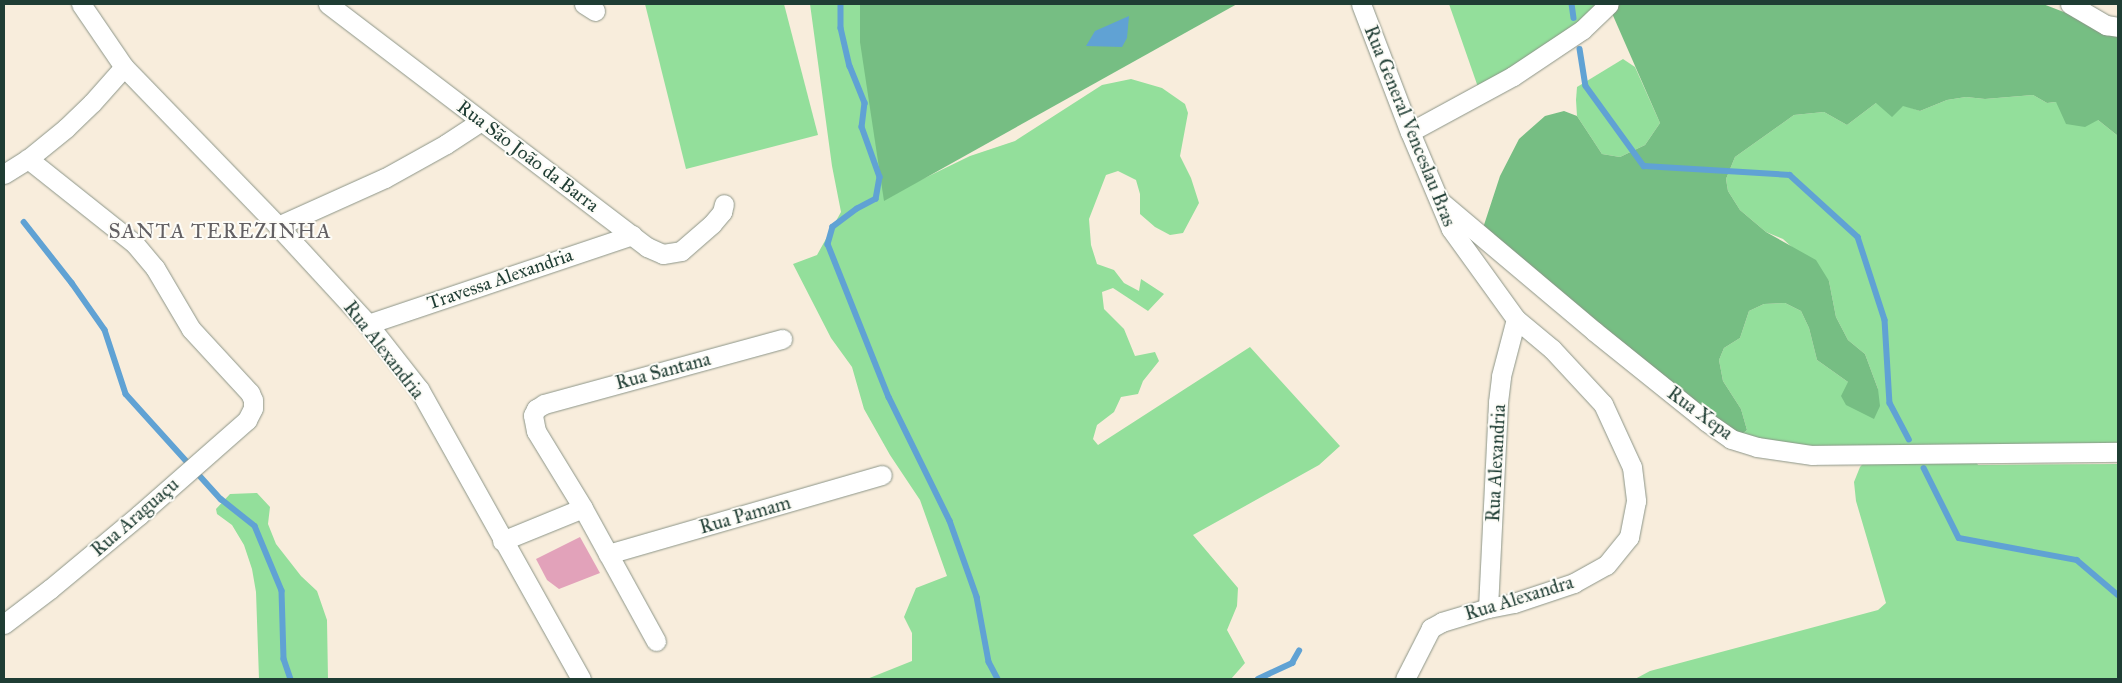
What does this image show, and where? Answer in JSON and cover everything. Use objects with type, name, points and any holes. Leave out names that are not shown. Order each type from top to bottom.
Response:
[{"type":"street","name":"Rua Alexandria","points":[[81,4],[124,67],[278,226],[368,324],[419,389],[502,541],[581,679]]},
{"type":"street","name":"Rua São João da Barra","points":[[328,4],[647,246],[663,254],[681,251],[712,224],[722,212],[724,204]]},
{"type":"street","name":"Rua General Venceslau Bras","points":[[1361,4],[1437,200],[1451,230],[1516,320]]},
{"type":"street","points":[[1410,132],[1513,76],[1582,30],[1609,4]]},
{"type":"street","points":[[2070,4],[2106,25],[2118,27]]},
{"type":"street","points":[[4,174],[28,158],[92,103],[124,67]]},
{"type":"street","points":[[278,226],[385,178],[446,144],[481,121]]},
{"type":"street","name":"Rua Araguaçu","points":[[4,624],[50,589],[139,515],[247,420],[253,408],[253,400],[250,393],[191,329],[155,268],[135,244],[28,158]]},
{"type":"street","name":"Rua Xepa","points":[[1437,200],[1594,331],[1707,422],[1731,439],[1757,447],[1812,455],[2118,452]]},
{"type":"street","name":"Travessa Alexandria","points":[[368,324],[632,235]]},
{"type":"street","name":"Rua Alexandria","points":[[1488,608],[1498,402],[1501,376],[1516,320]]},
{"type":"street","name":"Rua Alexandra","points":[[1405,679],[1431,628],[1442,622],[1488,608],[1514,603],[1574,583],[1606,565],[1629,537],[1636,501],[1632,467],[1603,404],[1552,349],[1516,320]]},
{"type":"street","name":"Rua Santana","points":[[583,508],[536,431],[533,415],[536,409],[544,404],[782,339]]},
{"type":"street","name":"Rua Pamam","points":[[608,554],[882,476]]},
{"type":"street","points":[[502,541],[583,508],[656,641]]},
{"type":"green space","points":[[645,4],[784,4],[818,135],[686,169]]},
{"type":"green space","points":[[810,4],[876,4],[900,190],[970,156],[1015,141],[1102,85],[1131,79],[1162,88],[1185,104],[1188,113],[1180,156],[1191,178],[1199,203],[1183,233],[1170,235],[1155,227],[1140,214],[1140,194],[1136,180],[1118,171],[1106,175],[1089,219],[1091,245],[1097,264],[1114,270],[1124,283],[1139,291],[1141,279],[1164,294],[1148,311],[1113,288],[1102,292],[1104,309],[1124,329],[1135,356],[1155,352],[1159,361],[1143,381],[1138,394],[1121,397],[1114,412],[1097,425],[1093,439],[1098,445],[1250,347],[1340,446],[1319,465],[1193,535],[1238,588],[1237,606],[1227,630],[1245,663],[1231,679],[867,679],[912,661],[912,633],[904,617],[916,588],[947,576],[920,500],[890,455],[864,409],[852,367],[831,338],[793,264],[817,255],[841,212],[832,166]]},
{"type":"green space","points":[[860,4],[1237,4],[884,201],[860,42]]},
{"type":"green space","points":[[1449,4],[1601,4],[1550,44],[1479,90]]},
{"type":"green space","points":[[1618,4],[2043,4],[2118,33],[2118,136],[2098,120],[2085,127],[2066,124],[2056,102],[2047,103],[2033,95],[1985,99],[1966,97],[1947,100],[1920,111],[1903,106],[1892,117],[1876,103],[1847,125],[1824,112],[1794,115],[1735,157],[1726,179],[1728,191],[1740,210],[1766,232],[1816,260],[1829,281],[1836,317],[1848,340],[1865,354],[1878,389],[1880,406],[1874,419],[1846,405],[1841,396],[1848,382],[1817,360],[1809,328],[1801,311],[1785,303],[1764,304],[1749,311],[1740,338],[1724,348],[1719,360],[1723,381],[1741,409],[1747,430],[1741,435],[1729,429],[1483,228],[1500,176],[1519,139],[1545,116],[1564,111],[1577,116],[1602,154],[1620,157],[1645,145],[1660,123],[1611,11]]},
{"type":"green space","points":[[1623,59],[1635,67],[1660,123],[1645,145],[1620,157],[1602,154],[1577,116],[1576,100],[1577,87]]},
{"type":"green space","points":[[2033,95],[2047,103],[2056,102],[2098,120],[2118,136],[2118,445],[1970,450],[1978,465],[2118,464],[2118,679],[1635,679],[1650,671],[1878,610],[1886,603],[1856,501],[1854,482],[1860,467],[1869,457],[1778,444],[1741,435],[1747,430],[1741,409],[1723,381],[1719,360],[1724,348],[1740,338],[1749,311],[1764,304],[1785,303],[1801,311],[1809,328],[1817,360],[1848,382],[1878,389],[1865,354],[1848,340],[1836,317],[1829,281],[1783,239],[1766,232],[1740,210],[1728,191],[1726,179],[1735,157],[1794,115],[1824,112],[1847,125],[1876,103],[1903,105],[1920,111],[1947,100],[1966,97],[1985,99]]},
{"type":"green space","points":[[257,493],[270,507],[268,524],[276,544],[301,576],[317,591],[327,620],[328,679],[259,679],[256,592],[252,569],[244,545],[232,525],[217,514],[216,509],[230,494]]},
{"type":"water","points":[[1129,16],[1127,38],[1122,47],[1086,46],[1095,31]]},
{"type":"building","points":[[580,537],[600,573],[559,589],[547,580],[536,559]]},
{"type":"waterway","points":[[841,4],[841,28],[850,66],[865,103],[862,127],[880,177],[876,199],[857,209],[833,227],[828,244],[889,397],[950,521],[977,597],[989,662],[998,679]]},
{"type":"waterway","points":[[1572,4],[1574,18]]},
{"type":"waterway","points":[[1580,49],[1586,86],[1644,166],[1790,175],[1858,237],[1885,320],[1890,403],[1909,439]]},
{"type":"waterway","points":[[24,222],[72,283],[105,330],[126,394],[221,499],[255,526],[282,591],[284,659],[291,679]]},
{"type":"waterway","points":[[1924,468],[1959,538],[2077,560],[2118,595]]},
{"type":"waterway","points":[[1258,679],[1292,663],[1299,651]]},
{"type":"district","name":"SANTA TEREZINHA","points":[[220,231]]}]
